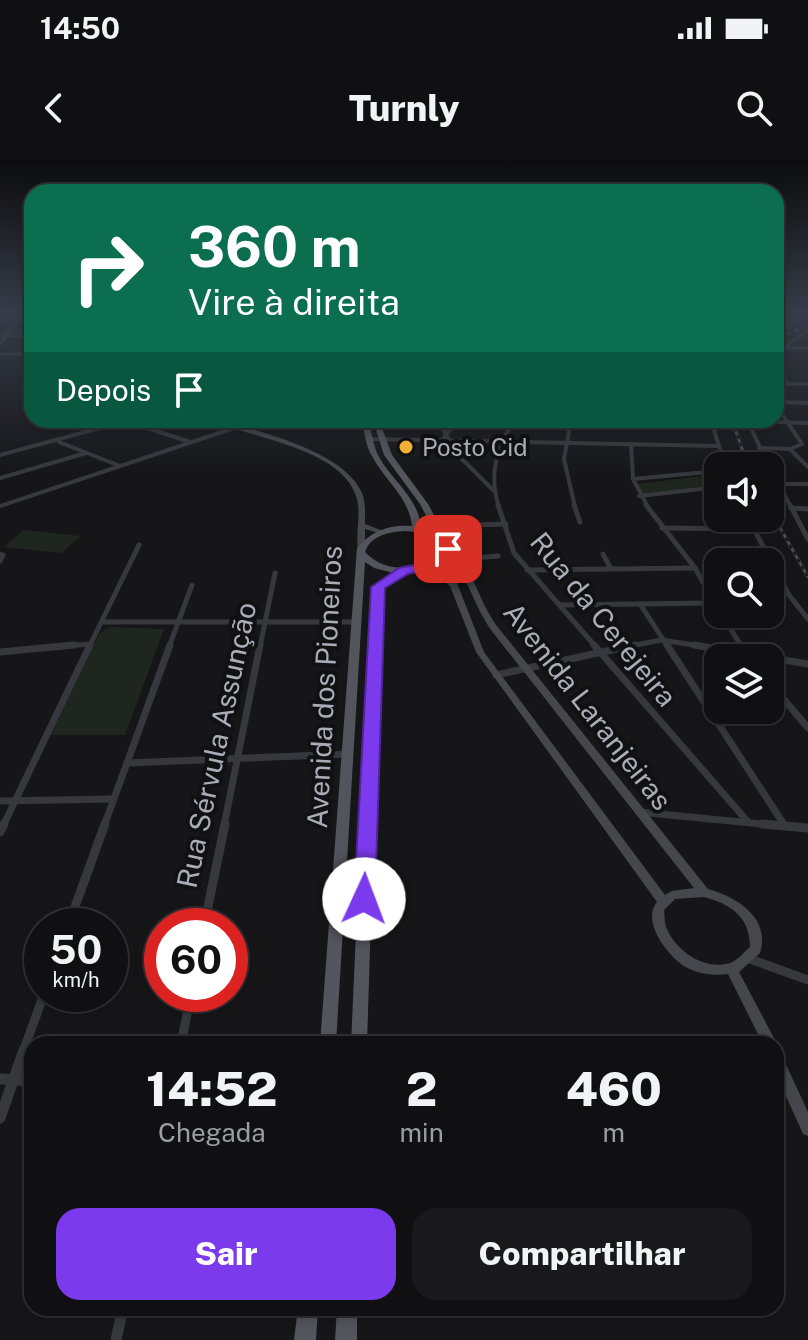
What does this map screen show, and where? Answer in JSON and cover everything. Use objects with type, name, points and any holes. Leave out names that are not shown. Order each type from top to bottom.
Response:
[{"type":"main road","points":[[367,428],[374,455],[412,505],[417,516],[417,530]]},
{"type":"main road","name":"Avenida Laranjeiras","points":[[379,428],[388,455],[437,526],[444,542]]},
{"type":"main road","points":[[417,530],[444,542],[448,555],[444,560],[418,570],[404,571],[372,564],[362,551],[365,542],[382,532],[417,530]]},
{"type":"main road","name":"Avenida dos Pioneiros","points":[[329,1036],[362,551]]},
{"type":"main road","name":"Avenida dos Pioneiros","points":[[359,1036],[376,596],[378,587],[404,571]]},
{"type":"main road","points":[[305,1340],[307,1316]]},
{"type":"main road","points":[[346,1340],[347,1316]]},
{"type":"street","points":[[784,378],[789,384]]},
{"type":"street","points":[[784,384],[808,384]]},
{"type":"street","points":[[784,404],[808,403]]},
{"type":"street","points":[[759,448],[790,449],[802,444],[784,416]]},
{"type":"street","points":[[784,422],[808,423]]},
{"type":"street","points":[[0,455],[102,428]]},
{"type":"street","points":[[151,428],[192,442]]},
{"type":"street","points":[[0,506],[234,428]]},
{"type":"street","name":"Avenida dos Pioneiros","points":[[240,428],[333,465],[350,479],[359,492],[362,551]]},
{"type":"street","points":[[440,428],[444,439],[493,490]]},
{"type":"street","points":[[444,439],[452,428]]},
{"type":"street","name":"Rua da Cerejeira","points":[[509,428],[493,471],[493,490],[514,553],[748,822]]},
{"type":"street","points":[[568,428],[562,443],[563,474],[580,522]]},
{"type":"street","points":[[713,428],[720,452]]},
{"type":"street","points":[[750,428],[761,452]]},
{"type":"street","points":[[796,434],[805,435]]},
{"type":"street","points":[[370,439],[718,446]]},
{"type":"street","points":[[57,442],[120,466]]},
{"type":"street","points":[[631,444],[633,479],[639,496],[704,584]]},
{"type":"street","points":[[790,449],[808,466]]},
{"type":"street","points":[[797,453],[804,452]]},
{"type":"street","points":[[0,478],[86,453]]},
{"type":"street","points":[[633,479],[704,472]]},
{"type":"street","points":[[784,484],[808,484]]},
{"type":"street","points":[[639,496],[704,489]]},
{"type":"street","points":[[784,496],[808,539]]},
{"type":"street","points":[[791,508],[808,509]]},
{"type":"street","points":[[437,526],[506,524]]},
{"type":"street","name":"Avenida dos Pioneiros","points":[[360,525],[382,532]]},
{"type":"street","points":[[662,528],[704,528]]},
{"type":"street","points":[[755,532],[789,595],[808,619]]},
{"type":"street","name":"Avenida Laranjeiras","points":[[444,542],[462,559],[480,607],[704,892]]},
{"type":"street","points":[[0,832],[139,545]]},
{"type":"street","points":[[0,554],[0,561]]},
{"type":"street","points":[[603,554],[611,569]]},
{"type":"street","points":[[462,559],[498,556]]},
{"type":"street","points":[[527,570],[695,568]]},
{"type":"street","name":"Avenida Laranjeiras","points":[[418,570],[442,575],[454,585],[471,636],[496,675],[664,902]]},
{"type":"street","name":"Rua Sérvula Assunção","points":[[208,908],[268,622],[275,573]]},
{"type":"street","points":[[74,908],[192,585]]},
{"type":"street","points":[[640,604],[785,826]]},
{"type":"street","points":[[559,605],[640,604],[704,608]]},
{"type":"street","points":[[102,622],[356,622]]},
{"type":"street","points":[[496,675],[661,640],[704,648]]},
{"type":"street","points":[[0,652],[90,644]]},
{"type":"street","points":[[784,661],[808,664]]},
{"type":"street","points":[[784,700],[808,728]]},
{"type":"street","points":[[127,763],[349,754]]},
{"type":"street","points":[[0,801],[112,799]]},
{"type":"street","points":[[639,812],[808,828]]},
{"type":"street","points":[[704,892],[734,903],[754,925],[756,949],[750,959],[731,968],[698,966],[669,948],[657,923],[664,902],[677,894],[704,892]]},
{"type":"street","points":[[750,959],[808,980]]},
{"type":"street","points":[[731,968],[766,1036]]},
{"type":"street","points":[[29,1036],[38,1012]]},
{"type":"street","points":[[183,1036],[187,1012]]},
{"type":"street","points":[[0,1118],[24,1051]]},
{"type":"street","points":[[784,1076],[808,1129]]},
{"type":"street","points":[[0,1079],[24,1081]]},
{"type":"street","points":[[116,1340],[121,1316]]},
{"type":"shaded area","points":[[704,476],[704,487],[647,495],[640,493],[638,484]]},
{"type":"shaded area","points":[[24,530],[80,536],[62,553],[4,547]]},
{"type":"shaded area","points":[[110,627],[164,629],[125,735],[51,735],[99,634]]},
{"type":"railway","points":[[735,428],[743,452]]},
{"type":"railway","points":[[782,532],[808,577]]},
{"type":"place","name":"Posto Cid","points":[[406,447]]},
{"type":"route","points":[[364,899],[378,587],[404,571],[437,564],[448,555],[448,549]]}]
